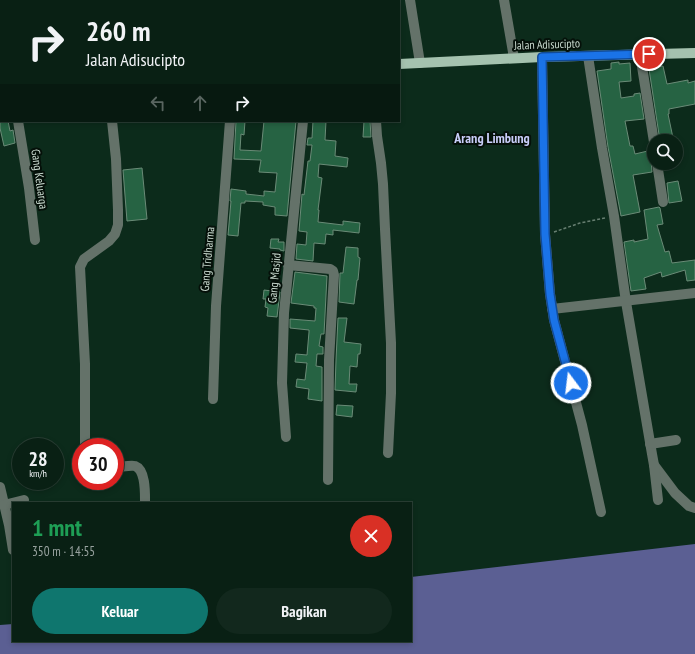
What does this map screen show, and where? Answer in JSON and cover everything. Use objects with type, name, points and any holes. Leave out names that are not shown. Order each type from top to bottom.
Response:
[{"type":"main road","name":"Jalan Adisucipto","points":[[400,64],[514,58],[695,53]]},
{"type":"street","points":[[410,0],[420,63]]},
{"type":"street","points":[[504,0],[514,58]]},
{"type":"street","points":[[640,54],[653,134]]},
{"type":"street","points":[[588,56],[614,216],[626,302],[654,465],[658,500]]},
{"type":"street","points":[[542,57],[545,234],[552,310],[582,425],[602,512]]},
{"type":"street","name":"Gang Keluarga","points":[[18,122],[28,182],[35,240]]},
{"type":"street","points":[[85,438],[85,364],[80,267],[84,259],[109,241],[115,234],[118,225],[116,159],[112,122]]},
{"type":"street","name":"Gang Tridharma","points":[[213,399],[216,306],[230,122]]},
{"type":"street","name":"Gang Masjid","points":[[286,437],[282,383],[284,313],[303,122]]},
{"type":"street","points":[[376,122],[383,184],[392,344],[388,453]]},
{"type":"street","points":[[658,170],[663,202]]},
{"type":"street","points":[[288,265],[330,269],[333,271],[334,275],[329,360],[328,480]]},
{"type":"street","points":[[552,310],[695,293]]},
{"type":"street","points":[[650,444],[676,440]]},
{"type":"street","points":[[654,465],[675,493],[689,506],[695,508]]},
{"type":"street","points":[[124,467],[135,466],[140,470],[144,484],[145,502]]},
{"type":"street","points":[[0,487],[12,546]]},
{"type":"street","points":[[14,502],[24,500]]},
{"type":"street","points":[[4,504],[12,502]]},
{"type":"path","points":[[545,234],[556,232],[580,223],[614,216]]},
{"type":"water","points":[[695,544],[695,654],[0,654],[0,625],[12,624],[12,642],[412,642],[412,577]]},
{"type":"building","points":[[611,63],[630,63],[631,81],[619,82],[621,98],[634,96],[634,94],[640,93],[644,119],[625,121],[630,146],[633,146],[635,154],[647,151],[647,170],[652,170],[652,172],[633,175],[640,212],[621,216],[608,147],[597,71],[611,69]]},
{"type":"building","points":[[663,66],[667,84],[688,80],[688,83],[695,81],[695,104],[669,109],[668,114],[672,134],[659,134],[649,69]]},
{"type":"building","points":[[0,122],[8,122],[10,131],[13,130],[15,143],[4,146]]},
{"type":"building","points":[[236,122],[245,122],[244,135],[241,134],[240,150],[261,151],[264,122],[296,122],[287,216],[275,215],[275,207],[263,205],[263,202],[245,201],[245,203],[241,203],[238,236],[228,235],[231,189],[246,191],[246,194],[264,196],[264,191],[275,192],[277,173],[259,172],[261,160],[234,159]]},
{"type":"building","points":[[313,122],[326,122],[325,140],[336,141],[335,156],[348,158],[347,167],[319,164],[318,177],[322,178],[318,222],[343,225],[343,221],[360,223],[359,233],[333,230],[333,235],[326,234],[325,244],[314,243],[313,261],[296,259],[297,244],[306,245],[307,232],[299,231],[302,194],[304,195],[308,161],[310,161],[312,145],[307,145],[308,138],[312,138]]},
{"type":"building","points":[[364,122],[370,122],[371,137],[363,137]]},
{"type":"building","points":[[142,168],[147,219],[127,221],[123,170]]},
{"type":"building","points":[[678,181],[682,201],[669,203],[667,183]]},
{"type":"building","points":[[659,207],[663,224],[657,225],[665,252],[669,251],[672,263],[695,260],[695,280],[687,281],[685,270],[662,277],[661,272],[644,278],[646,289],[631,291],[624,242],[634,240],[634,242],[648,239],[644,210]]},
{"type":"building","points":[[271,239],[279,239],[278,242],[284,242],[284,251],[270,248]]},
{"type":"building","points":[[346,247],[358,248],[358,257],[360,258],[354,304],[339,302],[340,273],[343,273]]},
{"type":"building","points":[[295,272],[327,276],[324,334],[321,334],[319,346],[323,347],[323,354],[317,354],[316,366],[322,367],[322,401],[308,399],[309,389],[296,387],[297,379],[305,380],[307,363],[295,362],[296,354],[307,355],[309,330],[290,328],[290,319],[315,321],[316,308],[314,308],[314,306],[291,303]]},
{"type":"building","points":[[264,290],[280,292],[277,317],[267,316],[268,308],[265,307],[266,299],[263,299]]},
{"type":"building","points":[[338,318],[347,318],[344,342],[361,344],[360,354],[358,354],[357,367],[350,366],[349,384],[357,384],[356,392],[335,390]]},
{"type":"building","points":[[337,405],[353,406],[352,417],[336,415]]},
{"type":"district","name":"Arang Limbung","points":[[492,138]]},
{"type":"route","points":[[571,383],[554,320],[550,294],[545,234],[542,57],[649,54]]}]
